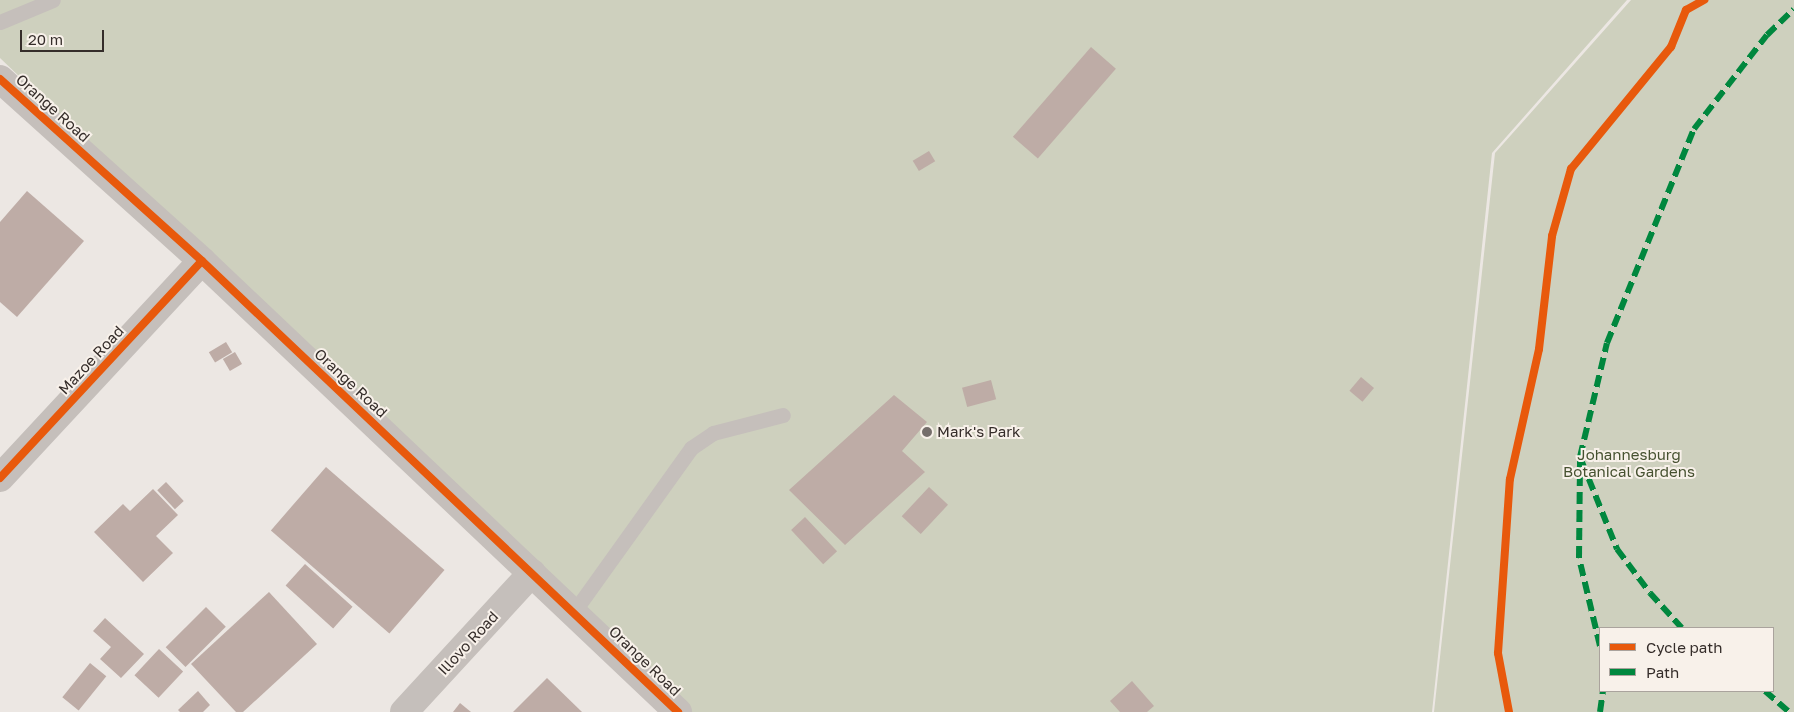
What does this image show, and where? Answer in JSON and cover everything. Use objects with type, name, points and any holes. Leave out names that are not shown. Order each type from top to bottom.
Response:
[{"type":"street","name":"Orange Road","points":[[0,79],[202,261],[678,712]]},
{"type":"street","name":"Mazoe Road","points":[[0,478],[202,261]]},
{"type":"street","name":"Illovo Road","points":[[404,712],[532,574]]},
{"type":"lane","points":[[0,22],[53,0]]},
{"type":"lane","points":[[573,612],[692,448],[713,433],[783,416]]},
{"type":"green space","name":"Mark's Park","points":[[0,0],[1627,0],[1492,153],[1432,712],[686,712],[0,58]]},
{"type":"green space","name":"Johannesburg Botanical Gardens","points":[[1631,0],[1794,0],[1794,712],[1434,712],[1495,153]]},
{"type":"building","points":[[1091,47],[1116,69],[1038,158],[1013,137]]},
{"type":"building","points":[[929,151],[935,161],[919,171],[913,161]]},
{"type":"building","points":[[27,191],[84,241],[17,317],[0,302],[0,222]]},
{"type":"building","points":[[226,342],[232,352],[215,363],[209,352]]},
{"type":"building","points":[[235,352],[242,364],[230,371],[223,359]]},
{"type":"building","points":[[1361,377],[1374,388],[1362,402],[1349,391]]},
{"type":"building","points":[[991,380],[996,399],[967,407],[962,388]]},
{"type":"building","points":[[894,395],[927,422],[902,451],[925,472],[845,545],[789,490]]},
{"type":"building","points":[[326,467],[444,570],[389,633],[271,530]]},
{"type":"building","points":[[166,482],[184,501],[175,509],[157,490]]},
{"type":"building","points":[[929,487],[948,505],[921,534],[902,516]]},
{"type":"building","points":[[153,489],[178,515],[156,536],[173,553],[143,582],[94,532],[123,504],[130,511]]},
{"type":"building","points":[[805,517],[837,551],[823,564],[791,530]]},
{"type":"building","points":[[305,564],[353,607],[333,628],[286,586]]},
{"type":"building","points":[[269,592],[317,644],[243,712],[236,712],[191,664]]},
{"type":"building","points":[[206,607],[226,627],[185,667],[166,647]]},
{"type":"building","points":[[105,618],[144,654],[121,678],[100,659],[111,647],[93,631]]},
{"type":"building","points":[[159,649],[183,672],[159,698],[134,675]]},
{"type":"building","points":[[90,663],[106,676],[79,710],[62,697]]},
{"type":"building","points":[[547,678],[582,712],[513,712]]},
{"type":"building","points":[[1132,681],[1154,706],[1147,712],[1120,712],[1110,701]]},
{"type":"building","points":[[198,691],[210,705],[203,712],[180,712],[178,710]]},
{"type":"building","points":[[460,703],[471,712],[453,712]]},
{"type":"marked path","points":[[1599,642],[1579,558],[1580,457],[1607,343],[1694,129],[1767,35],[1794,9]]},
{"type":"marked path","points":[[1582,462],[1617,549],[1650,593],[1681,627]]},
{"type":"marked path","points":[[1600,712],[1603,692]]},
{"type":"marked path","points":[[1766,692],[1789,712]]},
{"type":"cycle path","points":[[1509,712],[1498,653],[1510,479],[1539,349],[1552,236],[1571,169],[1671,47],[1686,10],[1704,0]]},
{"type":"cycle path","points":[[0,79],[202,261],[678,712]]},
{"type":"cycle path","points":[[0,478],[202,261]]},
{"type":"place","name":"Mark's Park","points":[[927,432]]}]
